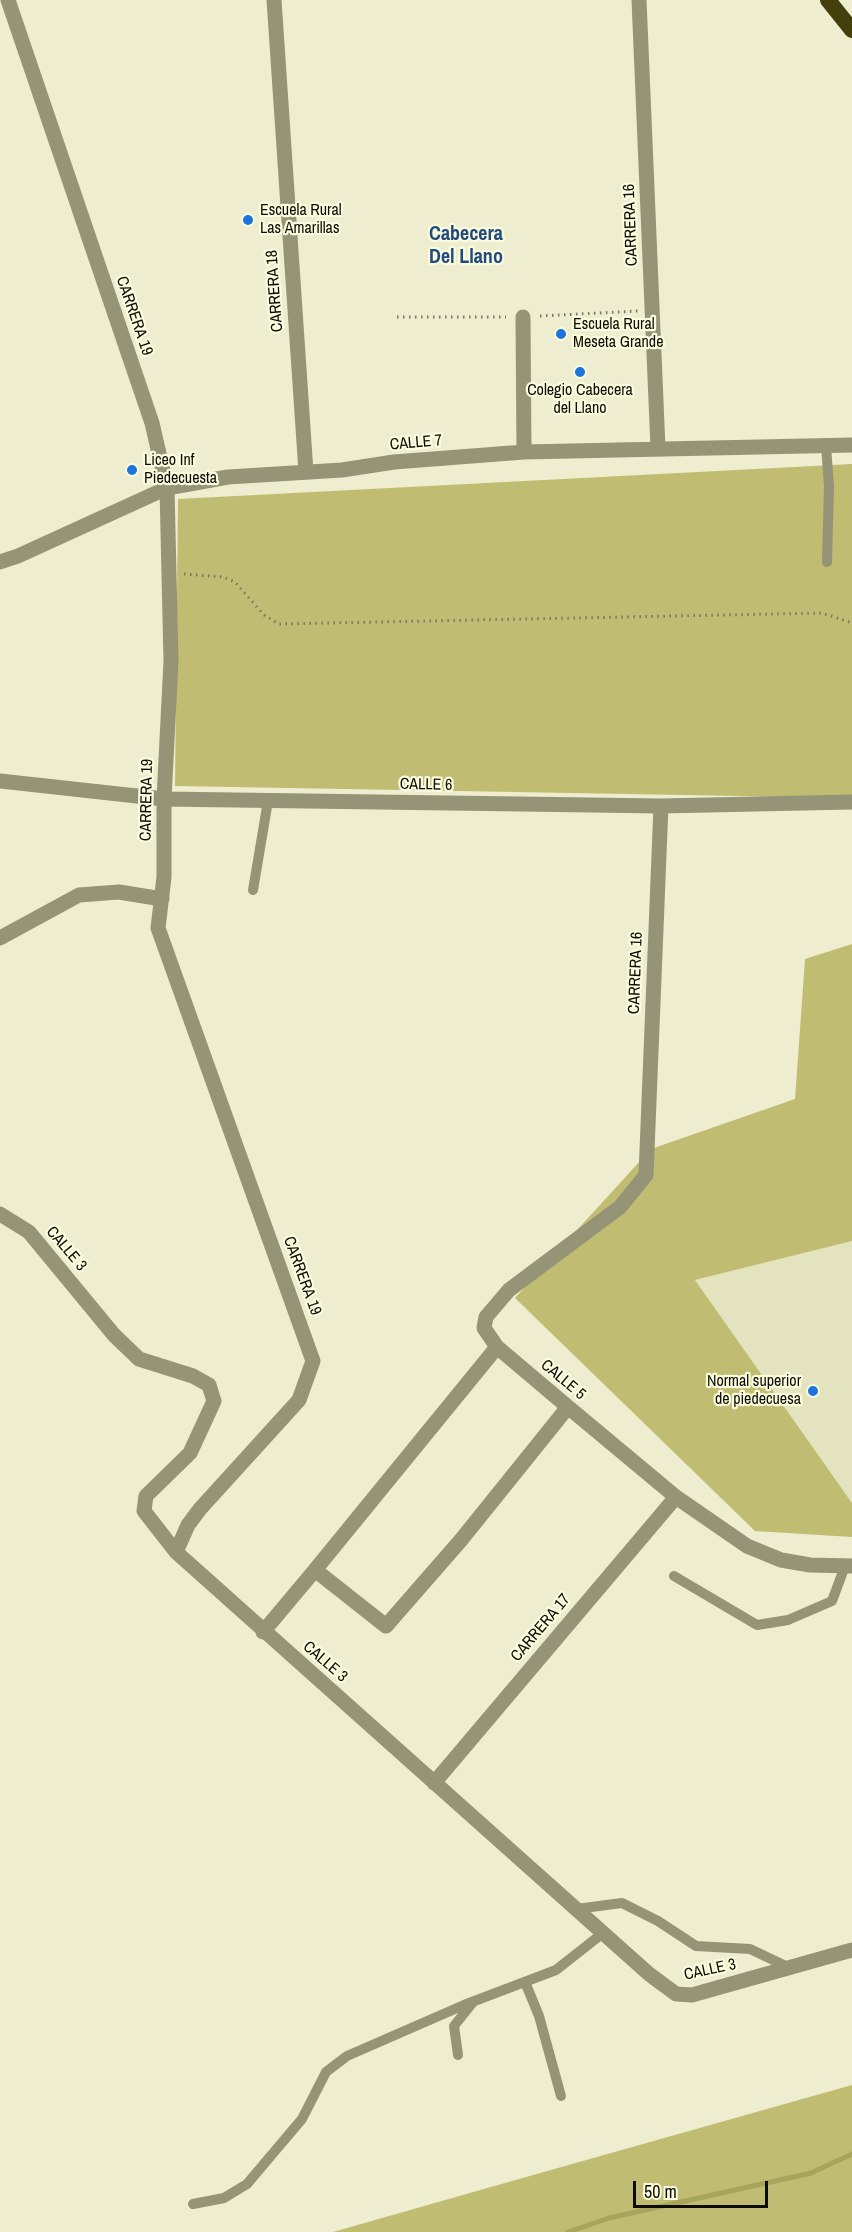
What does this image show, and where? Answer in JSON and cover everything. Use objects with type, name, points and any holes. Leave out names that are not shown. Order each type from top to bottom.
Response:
[{"type":"highway","points":[[828,0],[852,30]]},
{"type":"street","name":"CARRERA 19","points":[[8,0],[152,423],[167,488],[171,661],[164,800],[164,878],[158,928],[313,1361],[299,1400],[200,1509],[188,1525],[176,1552]]},
{"type":"street","name":"CARRERA 18","points":[[274,0],[306,472]]},
{"type":"street","name":"CARRERA 16","points":[[639,0],[658,448]]},
{"type":"street","points":[[523,317],[524,452]]},
{"type":"street","name":"CALLE 7","points":[[0,562],[18,556],[167,488],[228,477],[524,452],[852,445]]},
{"type":"street","name":"CALLE 6","points":[[0,781],[164,800],[661,806],[852,801]]},
{"type":"street","name":"CARRERA 16","points":[[648,1142],[661,806]]},
{"type":"street","points":[[0,938],[79,895],[119,892],[162,899]]},
{"type":"street","name":"CALLE 5","points":[[648,1142],[646,1174],[634,1192],[620,1207],[509,1290],[486,1317],[484,1328],[497,1347],[676,1497],[747,1546],[781,1560],[849,1566]]},
{"type":"street","name":"CALLE 3","points":[[0,1214],[29,1232],[114,1335],[139,1359],[193,1376],[209,1385],[214,1401],[190,1453],[146,1496],[144,1511],[176,1552],[603,1933],[676,1994],[692,1995],[852,1950]]},
{"type":"street","points":[[263,1632],[497,1347]]},
{"type":"street","points":[[315,1570],[386,1626],[461,1540],[568,1407]]},
{"type":"street","name":"CARRERA 17","points":[[434,1783],[676,1497]]},
{"type":"lane","points":[[826,446],[829,486],[827,562]]},
{"type":"lane","points":[[253,890],[268,801]]},
{"type":"lane","points":[[674,1576],[757,1625],[788,1620],[832,1601],[849,1566]]},
{"type":"lane","points":[[576,1909],[622,1903],[658,1921],[696,1946],[750,1949],[790,1968]]},
{"type":"lane","points":[[193,2204],[224,2198],[247,2184],[302,2119],[326,2072],[347,2056],[475,2001],[556,1970],[603,1933]]},
{"type":"lane","points":[[525,1982],[539,2016],[561,2096]]},
{"type":"lane","points":[[458,2055],[454,2026],[475,2001]]},
{"type":"path","points":[[397,317],[523,317],[652,310]]},
{"type":"path","points":[[168,575],[223,577],[236,582],[264,615],[279,624],[822,614],[852,623]]},
{"type":"shaded area","points":[[852,464],[852,798],[175,786],[178,499]]},
{"type":"shaded area","points":[[852,944],[852,1241],[695,1280],[852,1503],[852,1537],[755,1531],[515,1298],[651,1149],[795,1099],[805,959]]},
{"type":"shaded area","name":"Normal superior de piedecuesa","points":[[852,1241],[852,1503],[695,1280]]},
{"type":"shaded area","points":[[852,2085],[852,2232],[333,2232],[526,2177]]},
{"type":"waterway","points":[[568,2232],[609,2218],[811,2173],[852,2154]]},
{"type":"place","name":"Escuela Rural Las Amarillas","points":[[248,220]]},
{"type":"place","name":"Escuela Rural Meseta Grande","points":[[561,334]]},
{"type":"place","name":"Colegio Cabecera del Llano","points":[[580,372]]},
{"type":"place","name":"Liceo Inf Piedecuesta","points":[[132,470]]},
{"type":"place","name":"Normal superior de piedecuesa","points":[[813,1391]]},
{"type":"district","name":"Cabecera Del Llano","points":[[466,246]]}]
